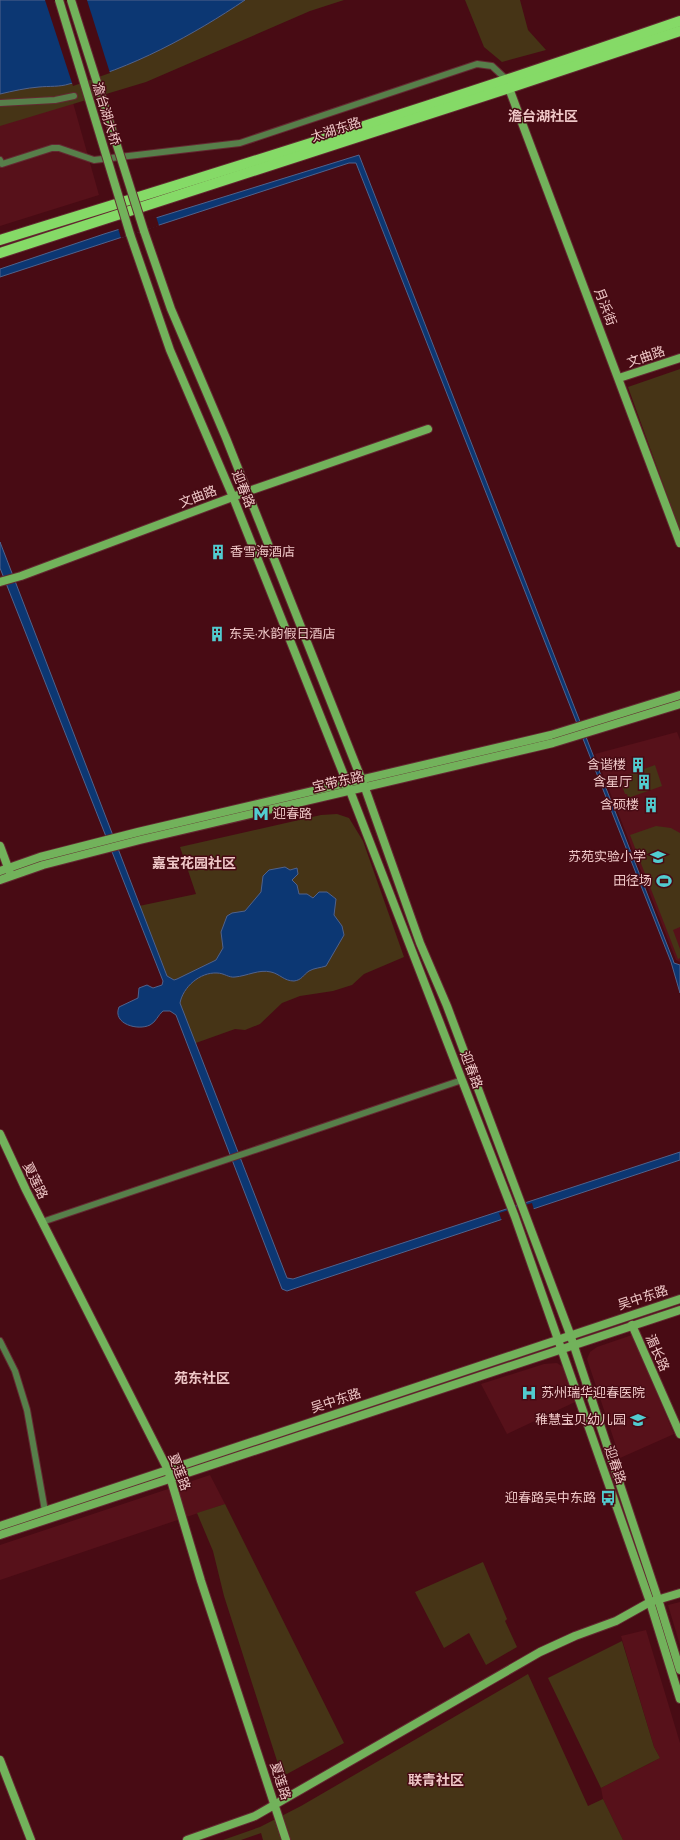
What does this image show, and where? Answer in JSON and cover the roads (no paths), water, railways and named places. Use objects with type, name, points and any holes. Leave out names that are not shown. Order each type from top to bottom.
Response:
[{"type":"main road","name":"澹台湖大桥","points":[[59,0],[130,234]]},
{"type":"main road","name":"澹台湖大桥","points":[[71,0],[144,231]]},
{"type":"main road","name":"太湖东路","points":[[0,253],[508,84],[680,21]]},
{"type":"main road","name":"太湖东路","points":[[0,240],[680,31]]},
{"type":"main road","name":"月浜街","points":[[508,84],[680,542]]},
{"type":"main road","name":"迎春路","points":[[144,231],[171,309],[226,438],[246,492],[361,780],[420,943],[447,1006],[570,1334],[654,1601],[680,1699]]},
{"type":"main road","name":"迎春路","points":[[130,234],[170,350],[233,497],[349,787],[513,1213],[558,1340],[680,1670]]},
{"type":"main road","name":"文曲路","points":[[619,378],[680,358]]},
{"type":"main road","name":"文曲路","points":[[1,582],[17,578],[246,492],[428,430]]},
{"type":"main road","name":"宝带东路","points":[[588,729],[680,695]]},
{"type":"main road","name":"宝带东路","points":[[0,880],[6,872],[243,806],[349,787],[364,788],[680,704]]},
{"type":"main road","name":"宝带东路","points":[[349,787],[361,780],[578,732]]},
{"type":"main road","points":[[0,846],[6,872]]},
{"type":"main road","name":"夏莲路","points":[[0,1134],[42,1222],[169,1474],[200,1581],[286,1840]]},
{"type":"main road","name":"吴中东路","points":[[0,1534],[558,1340],[570,1334],[680,1298]]},
{"type":"main road","name":"吴中东路","points":[[0,1526],[169,1474],[680,1310]]},
{"type":"main road","name":"湄长路","points":[[632,1326],[680,1434]]},
{"type":"main road","points":[[187,1840],[255,1816],[540,1652],[575,1636],[616,1621],[654,1601],[680,1592]]},
{"type":"main road","points":[[0,1760],[31,1840]]},
{"type":"street","points":[[0,160],[2,164],[52,148],[59,148],[94,160],[240,143],[477,64],[492,66],[508,84]]},
{"type":"street","points":[[0,103],[55,100],[74,96]]},
{"type":"street","points":[[42,1222],[462,1080]]},
{"type":"street","points":[[0,1341],[15,1371],[27,1410],[45,1511]]},
{"type":"water","points":[[0,0],[245,0],[205,26],[161,50],[115,70],[66,85],[29,88],[0,94]]},
{"type":"water","points":[[359,155],[674,963],[680,965],[680,993],[671,962],[356,163],[349,163],[0,277],[0,269],[104,234]]},
{"type":"water","points":[[0,542],[167,976],[174,980],[216,960],[223,948],[221,932],[227,916],[232,913],[245,911],[261,892],[263,876],[269,870],[285,867],[290,870],[297,868],[298,874],[292,880],[297,885],[299,894],[307,894],[313,898],[319,892],[327,892],[336,899],[334,915],[342,926],[344,935],[326,966],[311,970],[301,978],[294,981],[287,980],[274,973],[266,971],[233,977],[220,973],[211,973],[204,975],[193,982],[185,991],[180,1003],[287,1278],[293,1279],[680,1152],[680,1160],[287,1291],[282,1289],[176,1015],[170,1011],[163,1011],[152,1024],[145,1027],[127,1025],[119,1018],[119,1007],[138,998],[139,988],[147,985],[153,988],[162,985],[163,981],[0,568]]},
{"type":"place","name":"香雪海酒店","points":[[218,552]]},
{"type":"place","name":"东吴·水韵假日酒店","points":[[217,634]]},
{"type":"place","name":"含谐楼","points":[[638,765]]},
{"type":"place","name":"含星厅","points":[[644,782]]},
{"type":"place","name":"含硕楼","points":[[651,805]]},
{"type":"place","name":"迎春路","points":[[261,814]]},
{"type":"place","name":"苏苑实验小学","points":[[658,857]]},
{"type":"place","name":"田径场","points":[[664,881]]},
{"type":"place","name":"苏州瑞华迎春医院","points":[[529,1393]]},
{"type":"place","name":"稚慧宝贝幼儿园","points":[[638,1420]]},
{"type":"place","name":"迎春路吴中东路","points":[[608,1498]]},
{"type":"district","name":"澹台湖社区","points":[[543,116]]},
{"type":"district","name":"嘉宝花园社区","points":[[194,863]]},
{"type":"district","name":"苑东社区","points":[[202,1378]]},
{"type":"district","name":"联青社区","points":[[436,1780]]}]
